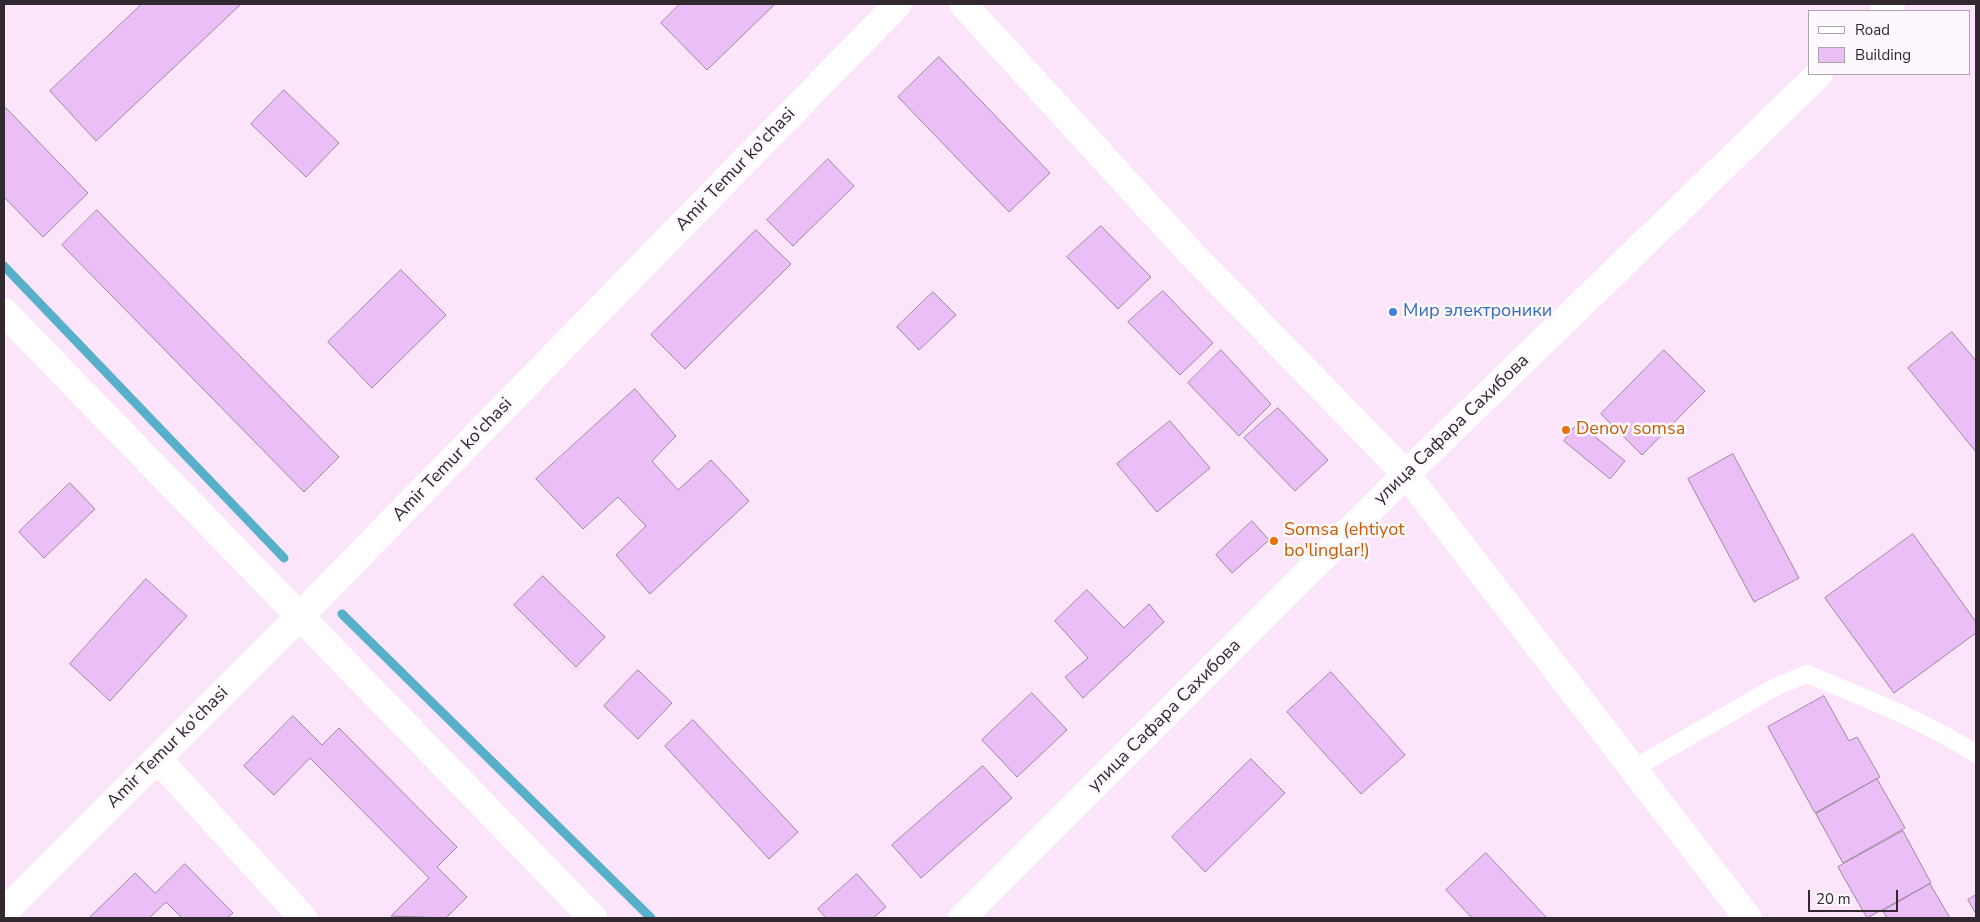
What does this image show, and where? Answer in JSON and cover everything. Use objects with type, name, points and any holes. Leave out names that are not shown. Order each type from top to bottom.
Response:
[{"type":"street","name":"Amir Temur ko'chasi","points":[[4,912],[300,616],[898,4]]},
{"type":"street","points":[[963,4],[1188,250],[1406,474],[1748,918]]},
{"type":"street","name":"улица Сафара Сахибова","points":[[962,918],[1406,474],[1818,75]]},
{"type":"street","points":[[4,312],[592,918]]},
{"type":"street","points":[[158,758],[303,918]]},
{"type":"lane","points":[[1633,768],[1775,688],[1807,674],[1896,711],[1976,754]]},
{"type":"building","points":[[142,4],[241,4],[96,141],[50,91]]},
{"type":"building","points":[[680,4],[775,4],[707,70],[661,23]]},
{"type":"building","points":[[939,57],[1050,173],[1009,212],[898,97]]},
{"type":"building","points":[[284,90],[339,143],[306,177],[251,124]]},
{"type":"building","points":[[6,108],[88,193],[43,237],[4,197],[4,109]]},
{"type":"building","points":[[828,159],[854,186],[793,246],[767,220]]},
{"type":"building","points":[[97,210],[339,457],[304,492],[62,245]]},
{"type":"building","points":[[1101,226],[1151,277],[1118,309],[1067,257]]},
{"type":"building","points":[[756,230],[791,264],[685,369],[651,335]]},
{"type":"building","points":[[401,270],[446,315],[372,388],[328,342]]},
{"type":"building","points":[[1163,291],[1213,343],[1180,375],[1128,322]]},
{"type":"building","points":[[933,292],[956,315],[919,350],[897,327]]},
{"type":"building","points":[[1952,332],[1976,361],[1976,452],[1908,368]]},
{"type":"building","points":[[1221,350],[1271,404],[1239,436],[1188,383]]},
{"type":"building","points":[[1664,350],[1705,391],[1642,455],[1601,414]]},
{"type":"building","points":[[635,389],[676,436],[652,461],[678,490],[711,460],[749,501],[650,594],[616,555],[646,526],[618,497],[583,529],[536,479]]},
{"type":"building","points":[[1278,408],[1328,460],[1295,491],[1244,438]]},
{"type":"building","points":[[1170,421],[1210,468],[1157,512],[1117,464]]},
{"type":"building","points":[[1578,423],[1625,461],[1610,479],[1564,441]]},
{"type":"building","points":[[1733,454],[1799,578],[1754,602],[1688,479]]},
{"type":"building","points":[[70,483],[95,509],[44,558],[19,532]]},
{"type":"building","points":[[1252,521],[1269,540],[1232,573],[1216,555]]},
{"type":"building","points":[[1913,534],[1976,622],[1976,633],[1894,693],[1825,598]]},
{"type":"building","points":[[543,576],[605,637],[576,667],[514,605]]},
{"type":"building","points":[[146,579],[187,616],[110,701],[70,664]]},
{"type":"building","points":[[1087,590],[1124,628],[1149,604],[1164,622],[1083,698],[1065,677],[1088,658],[1055,621]]},
{"type":"building","points":[[638,670],[672,703],[638,739],[604,706]]},
{"type":"building","points":[[1331,672],[1405,755],[1361,794],[1287,712]]},
{"type":"building","points":[[1032,693],[1067,730],[1017,777],[982,740]]},
{"type":"building","points":[[1824,696],[1849,741],[1857,737],[1880,777],[1815,813],[1768,727]]},
{"type":"building","points":[[293,716],[322,745],[339,728],[457,847],[437,867],[467,897],[446,918],[391,916],[429,878],[310,758],[274,795],[244,766]]},
{"type":"building","points":[[693,720],[798,832],[769,859],[665,746]]},
{"type":"building","points":[[1251,759],[1285,793],[1205,872],[1172,837]]},
{"type":"building","points":[[983,766],[1012,798],[921,878],[892,845]]},
{"type":"building","points":[[1877,779],[1905,828],[1843,863],[1816,814]]},
{"type":"building","points":[[1903,831],[1931,883],[1867,918],[1838,867]]},
{"type":"building","points":[[1486,853],[1547,918],[1472,918],[1446,890]]},
{"type":"building","points":[[185,864],[233,913],[227,918],[182,918],[166,902],[149,918],[89,918],[135,873],[155,893]]},
{"type":"building","points":[[857,874],[886,907],[873,918],[826,918],[818,909]]},
{"type":"building","points":[[1930,884],[1950,918],[1887,918],[1883,911]]},
{"type":"building","points":[[1976,895],[1976,914],[1968,900]]},
{"type":"waterway","points":[[4,266],[284,558]]},
{"type":"waterway","points":[[342,614],[651,918]]},
{"type":"place","name":"Мир электроники","points":[[1393,312]]},
{"type":"place","name":"Denov somsa","points":[[1566,430]]},
{"type":"place","name":"Somsa (ehtiyot bo'linglar!)","points":[[1274,541]]}]
